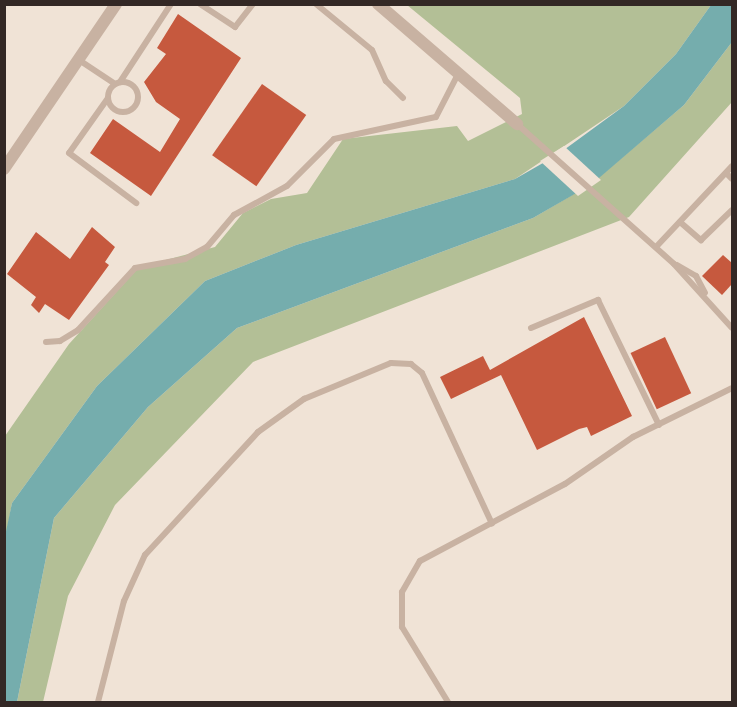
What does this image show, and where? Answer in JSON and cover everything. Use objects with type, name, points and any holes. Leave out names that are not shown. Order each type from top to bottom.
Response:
[{"type":"street","points":[[4,169],[116,4]]},
{"type":"street","points":[[378,4],[517,124]]},
{"type":"lane","points":[[136,202],[69,153],[171,4]]},
{"type":"lane","points":[[316,4],[372,50],[386,81],[403,98]]},
{"type":"lane","points":[[204,6],[235,27],[252,5]]},
{"type":"lane","points":[[79,60],[117,83],[137,89],[135,107],[116,111],[108,98]]},
{"type":"lane","points":[[46,342],[60,341],[78,330],[135,268],[185,259],[207,247],[234,215],[287,186],[334,139],[436,117],[458,74]]},
{"type":"lane","points":[[517,124],[674,264],[706,296],[732,328]]},
{"type":"lane","points":[[656,247],[732,166]]},
{"type":"lane","points":[[726,173],[732,179]]},
{"type":"lane","points":[[680,222],[701,240],[732,210]]},
{"type":"lane","points":[[674,264],[696,276],[706,296]]},
{"type":"lane","points":[[531,327],[598,300],[658,425]]},
{"type":"lane","points":[[98,702],[124,601],[145,555],[258,432],[304,399],[391,363],[411,364],[422,373],[492,524]]},
{"type":"lane","points":[[448,702],[402,627],[402,592],[420,561],[492,524],[658,425],[732,388]]},
{"type":"green space","points":[[407,5],[711,5],[676,54],[624,106],[515,179],[296,245],[205,281],[97,386],[12,503],[5,541],[5,436],[69,344],[139,267],[215,247],[243,213],[271,199],[307,193],[343,139],[457,126],[468,141],[522,114],[520,98]]},
{"type":"green space","points":[[732,42],[732,102],[629,217],[253,362],[115,505],[68,596],[43,702],[17,702],[54,518],[148,407],[237,328],[533,218],[591,184],[684,105]]},
{"type":"water","points":[[711,5],[732,5],[732,42],[684,105],[592,184],[533,218],[237,328],[148,407],[54,518],[17,702],[5,702],[4,541],[12,503],[97,386],[205,281],[296,245],[515,179],[557,155],[624,106],[676,54]]},
{"type":"pier","points":[[564,146],[601,180],[578,196],[540,161]]},
{"type":"building","points":[[178,14],[241,58],[151,196],[90,153],[113,119],[160,152],[180,119],[156,102],[144,82],[166,54],[157,48]]},
{"type":"building","points":[[262,84],[306,115],[256,186],[212,155]]},
{"type":"building","points":[[92,227],[115,247],[105,262],[109,265],[69,320],[45,304],[39,313],[31,305],[36,297],[7,274],[36,232],[70,259]]},
{"type":"building","points":[[723,255],[732,263],[732,284],[722,295],[702,276]]},
{"type":"building","points":[[584,317],[632,416],[591,436],[587,427],[579,429],[537,450],[501,375],[451,399],[440,377],[483,356],[490,370]]},
{"type":"building","points":[[665,337],[691,393],[657,409],[631,353]]}]
